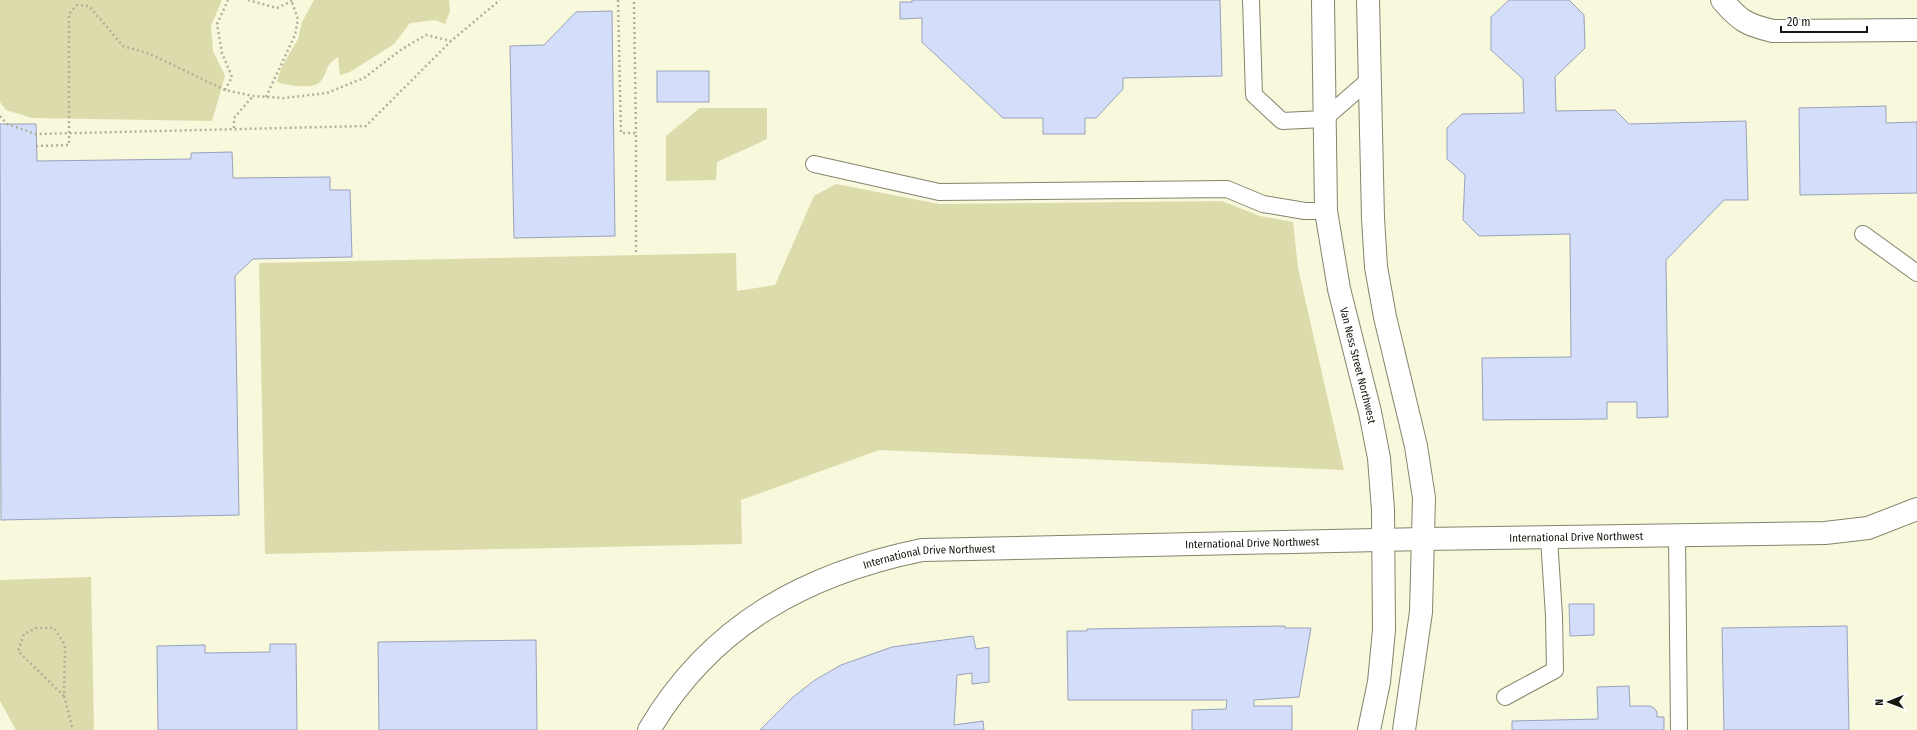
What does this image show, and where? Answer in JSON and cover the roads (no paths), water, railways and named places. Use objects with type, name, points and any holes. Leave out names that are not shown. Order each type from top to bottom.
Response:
[{"type":"street","name":"Van Ness Street Northwest","points":[[1322,0],[1326,211],[1338,289],[1370,412],[1379,458],[1384,540],[1384,630],[1379,682],[1369,730]]},
{"type":"street","points":[[1368,0],[1372,218],[1376,267],[1385,317],[1416,446],[1424,498],[1421,612],[1404,730]]},
{"type":"street","points":[[1722,0],[1738,17],[1751,26],[1773,31],[1917,30]]},
{"type":"street","name":"International Drive Northwest","points":[[649,730],[679,687],[694,669],[744,622],[778,601],[833,575],[896,555],[922,550],[1424,539],[1778,535],[1847,532],[1868,528],[1917,509]]},
{"type":"lane","points":[[1251,0],[1254,95],[1282,121],[1324,119],[1370,79]]},
{"type":"lane","points":[[814,164],[939,192],[1227,188],[1263,204],[1305,211],[1326,211]]},
{"type":"lane","points":[[1863,234],[1917,273]]},
{"type":"lane","points":[[1676,536],[1679,730]]},
{"type":"lane","points":[[1505,697],[1555,670],[1554,616],[1549,538]]}]
